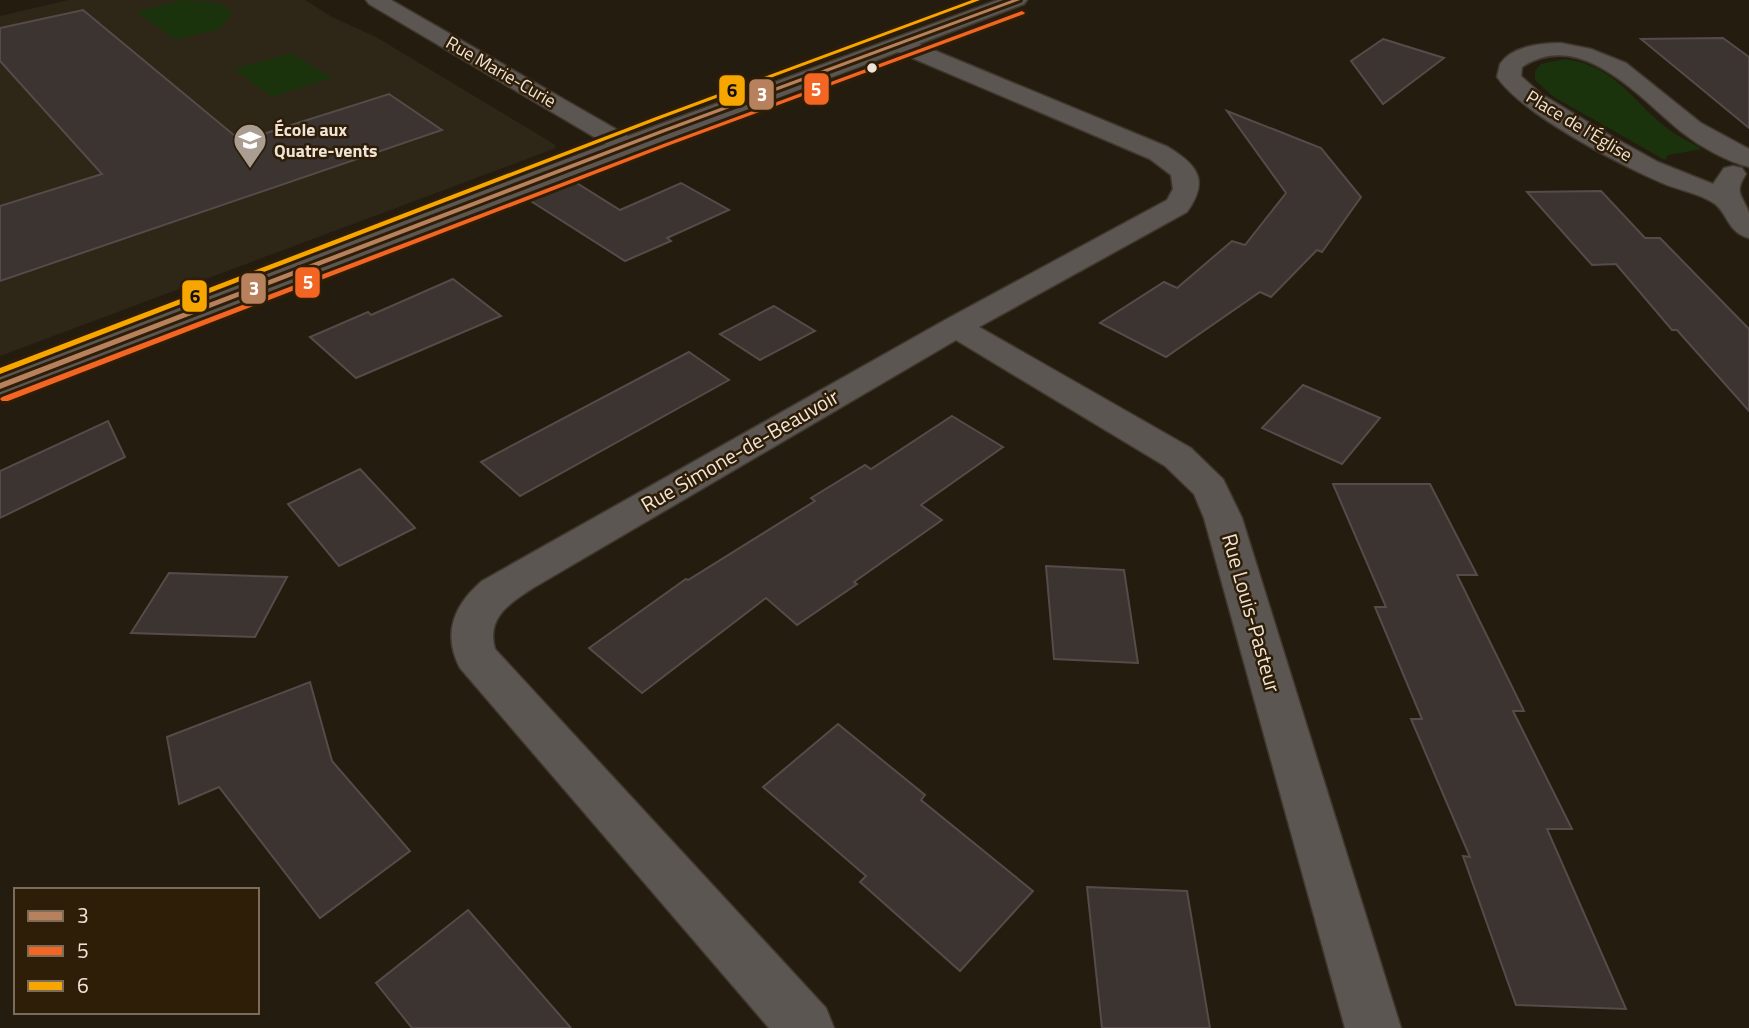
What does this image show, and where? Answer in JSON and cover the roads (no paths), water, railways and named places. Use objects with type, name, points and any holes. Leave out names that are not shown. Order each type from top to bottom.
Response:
[{"type":"street","name":"Rue Marie-Curie","points":[[376,0],[626,145]]},
{"type":"street","points":[[0,386],[626,145],[1017,0]]},
{"type":"street","name":"Rue Simone-de-Beauvoir","points":[[806,1028],[475,656],[470,642],[471,626],[477,611],[489,597],[519,577],[956,327],[1177,206],[1185,197],[1188,186],[1180,167],[1159,153],[897,43]]},
{"type":"street","name":"Place de l'Église","points":[[1725,197],[1687,186],[1650,169],[1532,99],[1514,84],[1509,76],[1511,64],[1529,53],[1556,50],[1583,53],[1610,61],[1637,80],[1691,127],[1749,161]]},
{"type":"street","points":[[1749,161],[1728,178],[1725,197],[1749,229]]},
{"type":"street","name":"Rue Louis-Pasteur","points":[[956,327],[1178,457],[1210,488],[1223,518],[1373,1028]]},
{"type":"place","name":"École aux Quatre-vents","points":[[250,170]]}]
